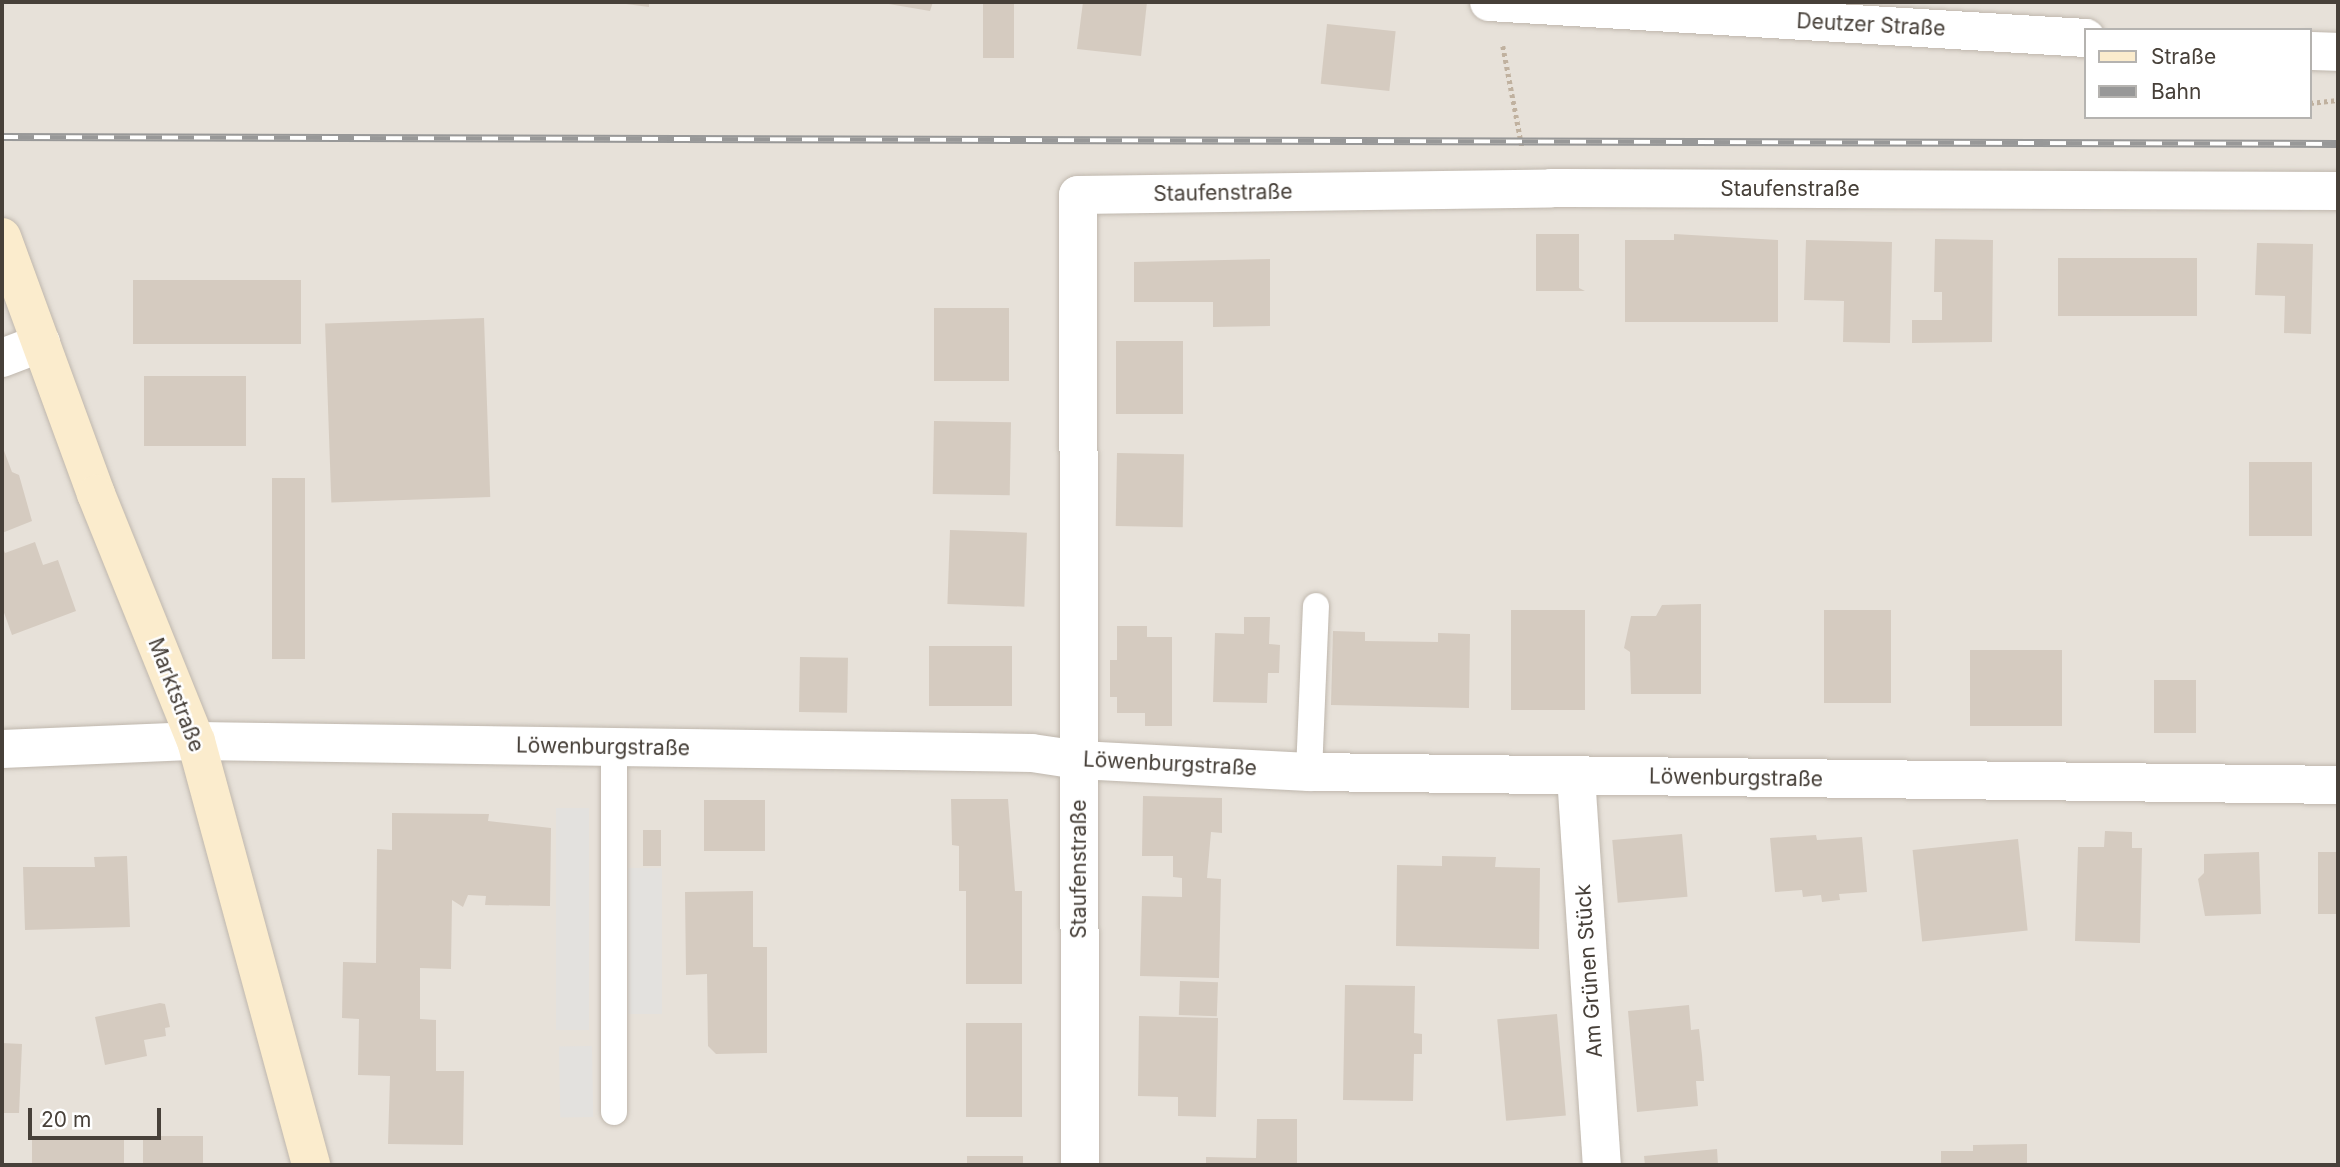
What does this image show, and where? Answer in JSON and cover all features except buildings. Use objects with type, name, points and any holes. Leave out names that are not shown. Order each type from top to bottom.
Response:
[{"type":"main road","name":"Marktstraße","points":[[2,237],[96,494],[196,741],[311,1165]]},
{"type":"street","name":"Deutzer Straße","points":[[1489,2],[2084,38]]},
{"type":"street","points":[[2312,51],[2338,52]]},
{"type":"street","name":"Staufenstraße","points":[[1080,1165],[1078,195],[1551,188],[2338,191]]},
{"type":"street","points":[[2,358],[41,343]]},
{"type":"street","name":"Löwenburgstraße","points":[[2,750],[196,741],[1032,753],[1079,760],[1309,772],[2338,785]]},
{"type":"street","name":"Am Grünen Stück","points":[[1576,776],[1602,1165]]},
{"type":"lane","points":[[1309,772],[1316,606]]},
{"type":"lane","points":[[614,747],[614,1112]]},
{"type":"path","points":[[1495,2],[1518,141],[1551,188]]},
{"type":"path","points":[[2312,103],[2338,100]]},
{"type":"shaded area","points":[[2,2],[2338,2],[2338,1165],[2,1165]]},
{"type":"shaded area","points":[[556,808],[589,808],[589,1030],[556,1030]]},
{"type":"shaded area","points":[[628,868],[662,868],[662,1014],[628,1014]]},
{"type":"shaded area","points":[[592,1046],[593,1117],[560,1118],[559,1047]]},
{"type":"railway","points":[[2,137],[2338,144]]}]
